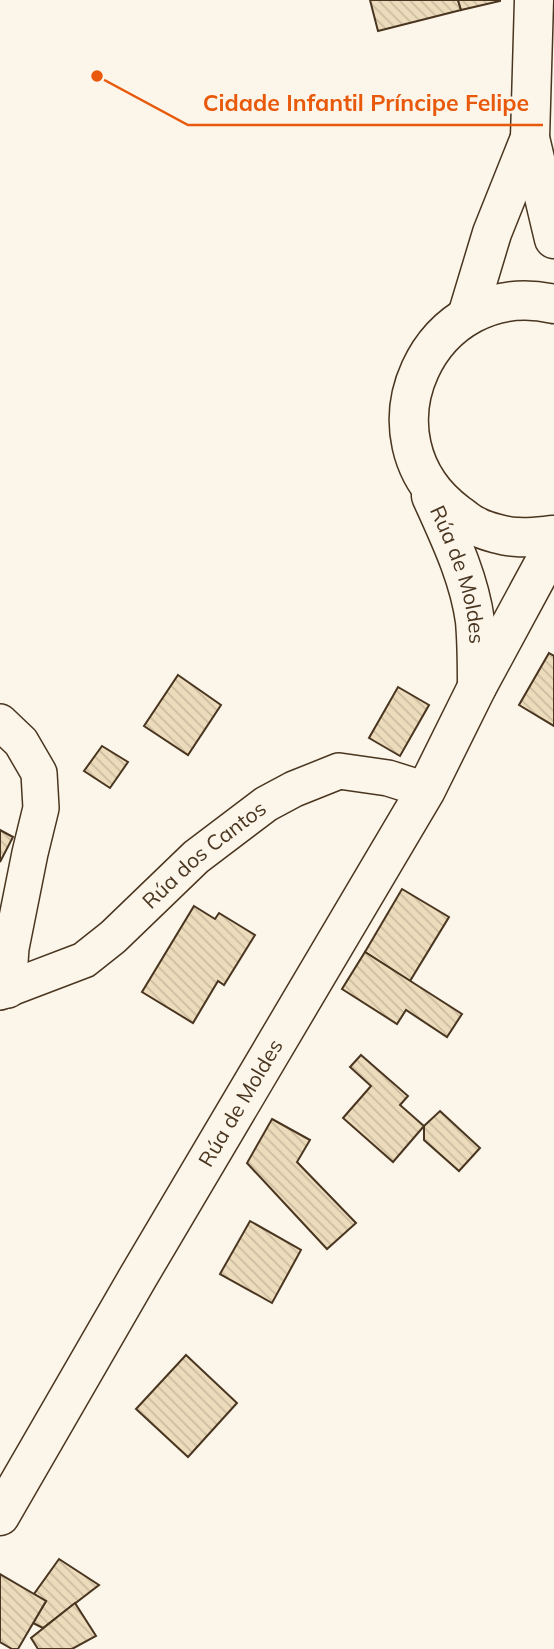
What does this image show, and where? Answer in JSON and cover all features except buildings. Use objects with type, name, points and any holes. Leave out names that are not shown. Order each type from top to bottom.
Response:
[{"type":"main road","points":[[534,0],[530,138],[554,239]]},
{"type":"main road","points":[[467,316],[492,233],[530,138]]},
{"type":"main road","name":"Rúa de Moldes","points":[[478,687],[475,621],[466,582],[454,546],[419,469],[409,435],[410,400],[420,366],[440,338],[467,316],[501,302],[537,300],[554,304]]},
{"type":"main road","name":"Rúa de Moldes","points":[[0,1516],[426,790],[538,576],[554,537],[516,537],[475,526],[443,502],[419,469]]},
{"type":"street","points":[[0,722],[21,742],[39,772],[41,808],[4,991]]},
{"type":"street","name":"Rúa dos Cantos","points":[[4,991],[84,960],[113,937],[196,857],[266,804],[294,789],[339,771],[388,778],[426,790]]},
{"type":"place","name":"Cidade Infantil Príncipe Felipe","points":[[97,76]]}]
